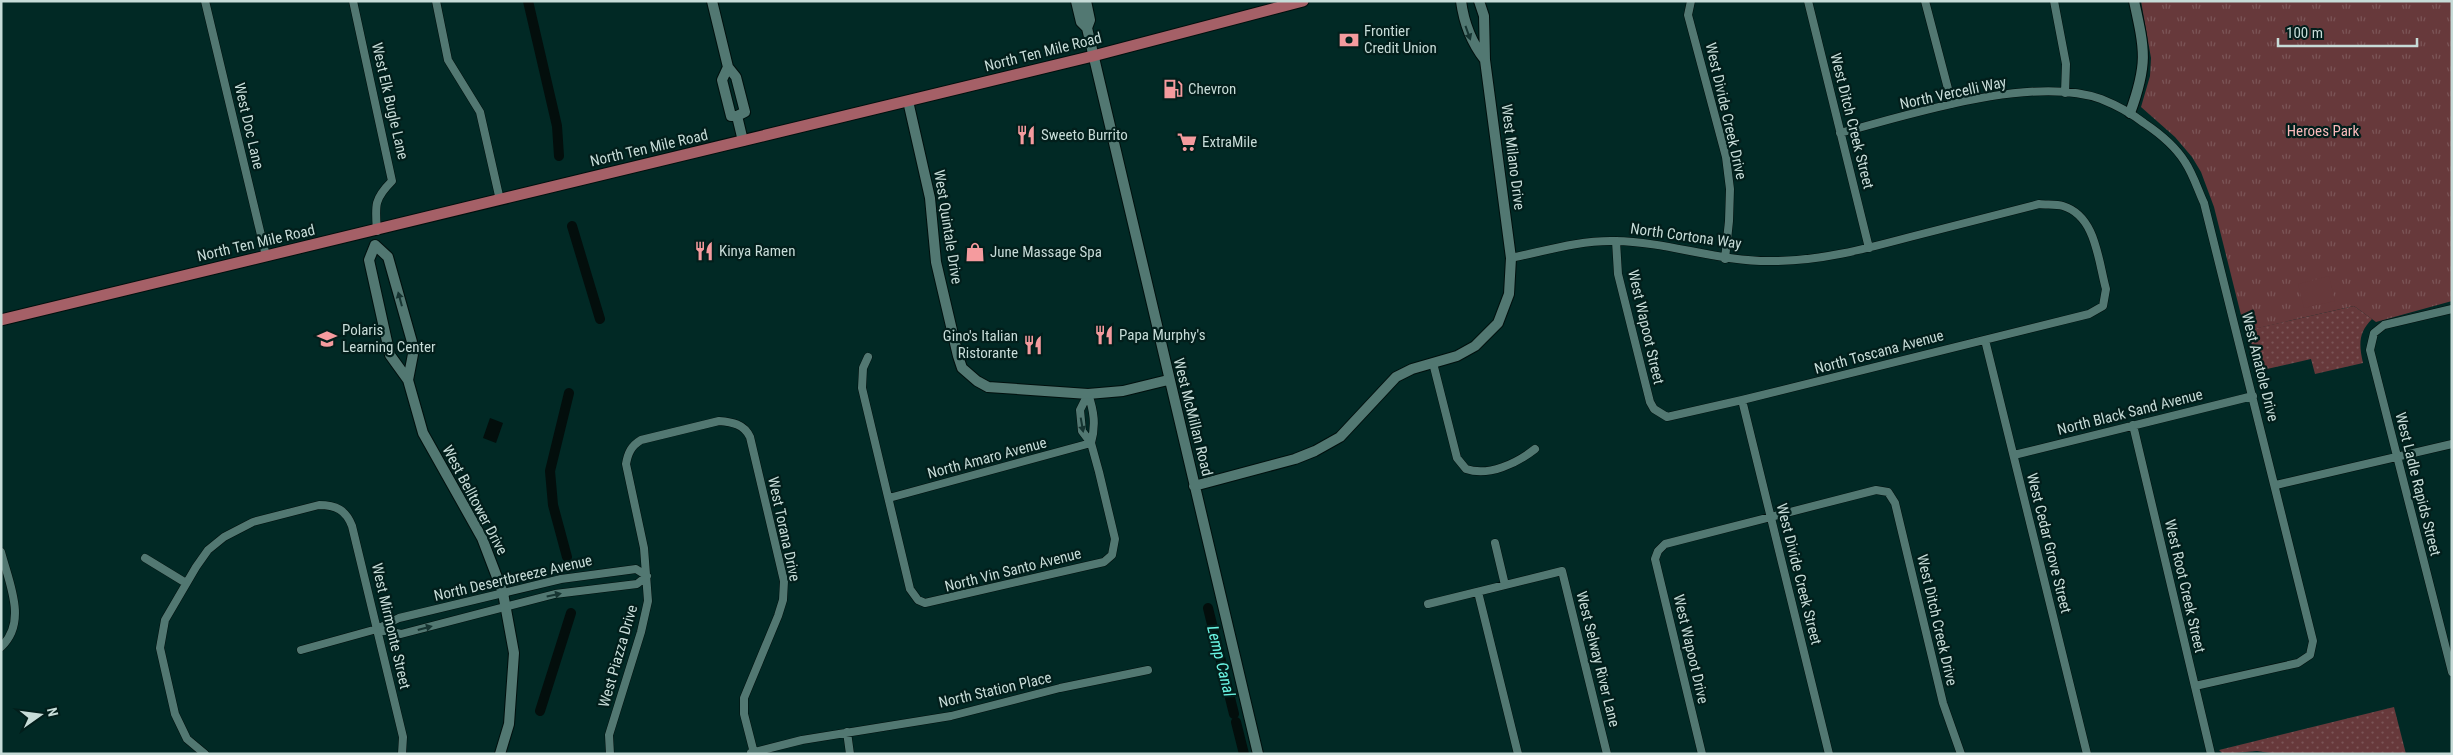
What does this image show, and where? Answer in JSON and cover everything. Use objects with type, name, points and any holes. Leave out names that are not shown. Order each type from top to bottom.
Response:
[{"type":"main road","name":"North Ten Mile Road","points":[[1,320],[1093,56],[1303,1]]},
{"type":"street","name":"West Doc Lane","points":[[205,1],[266,256]]},
{"type":"street","name":"West Elk Bugle Lane","points":[[353,1],[392,181],[378,195],[374,231]]},
{"type":"street","points":[[436,1],[448,60],[480,112],[500,200]]},
{"type":"street","points":[[712,1],[728,67],[736,77],[745,112],[738,116],[744,141]]},
{"type":"street","name":"West McMillan Road","points":[[1076,1],[1081,22],[1087,28]]},
{"type":"street","name":"West McMillan Road","points":[[1086,1],[1090,20],[1087,28],[1093,56],[1168,380],[1258,754]]},
{"type":"street","name":"West Milano Drive","points":[[1461,1],[1463,18],[1473,44],[1485,60]]},
{"type":"street","name":"West Milano Drive","points":[[1479,1],[1484,16],[1485,60],[1511,258]]},
{"type":"street","name":"West Divide Creek Drive","points":[[1691,1],[1688,15],[1726,157],[1730,189],[1725,259]]},
{"type":"street","name":"West Ditch Creek Street","points":[[1808,1],[1870,248]]},
{"type":"street","points":[[1925,1],[1952,104]]},
{"type":"street","points":[[2054,1],[2066,64],[2065,92]]},
{"type":"street","points":[[2130,113],[2141,84],[2144,62],[2143,40],[2134,1]]},
{"type":"street","name":"North Vercelli Way","points":[[1840,133],[1952,104],[2005,94],[2065,92],[2099,99],[2130,113]]},
{"type":"street","name":"West Quintale Drive","points":[[908,101],[930,198],[936,262],[962,368],[977,381],[988,387],[1088,394]]},
{"type":"street","name":"West Anatole Drive","points":[[2130,113],[2160,134],[2185,162],[2204,203],[2276,486],[2313,641],[2310,655],[2298,663],[2195,686]]},
{"type":"street","name":"North Cortona Way","points":[[1511,258],[1595,242],[1616,241],[1667,245],[1725,259],[1773,262],[1820,258],[1870,248],[2039,204],[2063,206],[2082,217],[2091,230],[2106,289],[2103,306]]},
{"type":"street","name":"West Belltower Drive","points":[[374,231],[375,245],[369,260],[390,355],[408,380],[423,433],[482,538],[503,593],[514,653],[509,724],[500,754]]},
{"type":"street","name":"West Wapoot Street","points":[[1616,241],[1618,274],[1650,402],[1660,414]]},
{"type":"street","name":"West Belltower Drive","points":[[375,245],[388,256],[414,349],[408,380]]},
{"type":"street","points":[[1194,486],[1295,459],[1315,451],[1340,438],[1396,377],[1457,356],[1475,346],[1498,324],[1509,294],[1511,258]]},
{"type":"street","name":"North Toscana Avenue","points":[[1660,414],[1675,417],[2089,314],[2103,306]]},
{"type":"street","name":"West Ladle Rapids Street","points":[[2452,308],[2384,326],[2374,333],[2370,350],[2452,672]]},
{"type":"street","name":"West Cedar Grove Street","points":[[1985,340],[2087,754]]},
{"type":"street","points":[[868,357],[864,368],[862,388],[889,498]]},
{"type":"street","points":[[1433,363],[1457,458],[1466,469],[1479,472],[1512,464],[1534,449]]},
{"type":"street","points":[[1088,394],[1124,391],[1168,380]]},
{"type":"street","points":[[1088,394],[1094,410],[1095,430],[1091,443]]},
{"type":"street","points":[[1088,394],[1080,410],[1082,431],[1091,443]]},
{"type":"street","name":"North Black Sand Avenue","points":[[2014,455],[2253,396]]},
{"type":"street","name":"West Divide Creek Street","points":[[1742,400],[1829,754]]},
{"type":"street","name":"West Torana Drive","points":[[631,448],[641,440],[719,421],[731,422],[742,427],[750,437],[784,581],[783,600],[778,616],[744,698],[744,714],[751,753]]},
{"type":"street","name":"West Root Creek Street","points":[[2133,425],[2211,754]]},
{"type":"street","name":"North Amaro Avenue","points":[[889,498],[1091,443]]},
{"type":"street","name":"North Vin Santo Avenue","points":[[889,498],[910,589],[918,600],[925,603],[933,603],[1104,562],[1112,555],[1115,539],[1091,443]]},
{"type":"street","points":[[2276,486],[2452,444]]},
{"type":"street","name":"West Piazza Drive","points":[[610,754],[609,735],[645,615],[647,576],[644,548],[626,464],[631,448]]},
{"type":"street","name":"West Ditch Creek Drive","points":[[1770,517],[1876,490],[1888,492],[1895,503],[1943,703],[1961,754]]},
{"type":"street","name":"West Mirmonte Street","points":[[186,583],[208,550],[224,536],[241,526],[319,505],[330,505],[340,509],[348,516],[352,526],[403,737],[402,754]]},
{"type":"street","name":"West Wapoot Drive","points":[[1702,754],[1655,559],[1658,551],[1665,544],[1770,517]]},
{"type":"street","points":[[1428,604],[1505,585],[1495,543]]},
{"type":"street","points":[[1,552],[16,619],[9,640],[1,647]]},
{"type":"street","points":[[145,558],[186,583],[165,620],[160,648],[180,728],[187,739],[205,754]]},
{"type":"street","name":"North Desertbreeze Avenue","points":[[636,569],[647,576],[636,584],[555,594],[401,634],[377,629],[399,618],[561,578],[636,569]]},
{"type":"street","name":"West Selway River Lane","points":[[1505,585],[1562,572],[1607,754]]},
{"type":"street","points":[[1478,592],[1518,754]]},
{"type":"street","points":[[301,650],[377,629]]},
{"type":"street","name":"North Station Place","points":[[751,753],[847,732],[951,716],[1060,688],[1148,670]]},
{"type":"street","points":[[847,732],[850,754]]},
{"type":"green space","name":"Heroes Park","points":[[2141,1],[2452,1],[2452,301],[2376,322],[2354,306],[2245,331],[2214,207],[2201,172],[2192,157],[2175,137],[2141,107],[2150,76],[2151,58]]},
{"type":"green space","points":[[2329,276],[2335,301],[2304,308],[2298,284]]},
{"type":"green space","points":[[2354,306],[2372,319],[2362,334],[2361,350],[2363,363],[2315,374],[2311,359],[2258,371],[2248,330]]},
{"type":"green space","points":[[2394,707],[2406,754],[2278,754],[2257,751],[2223,754],[2219,750]]},
{"type":"shaded area","points":[[490,418],[503,423],[496,443],[483,438]]},
{"type":"waterway","points":[[528,1],[557,126],[559,156]]},
{"type":"waterway","points":[[572,226],[600,319]]},
{"type":"waterway","points":[[567,557],[553,505],[550,471],[569,393]]},
{"type":"waterway","name":"Lemp Canal","points":[[1208,608],[1234,714]]},
{"type":"waterway","points":[[540,711],[571,613]]},
{"type":"waterway","name":"Lemp Canal","points":[[1236,722],[1244,754]]},
{"type":"place","name":"Frontier Credit Union","points":[[1349,40]]},
{"type":"place","name":"Chevron","points":[[1173,89]]},
{"type":"place","name":"Sweeto Burrito","points":[[1026,135]]},
{"type":"place","name":"ExtraMile","points":[[1187,142]]},
{"type":"place","name":"Kinya Ramen","points":[[704,251]]},
{"type":"place","name":"June Massage Spa","points":[[975,252]]},
{"type":"place","name":"Papa Murphy's","points":[[1104,335]]},
{"type":"place","name":"Polaris Learning Center","points":[[327,339]]},
{"type":"place","name":"Gino's Italian Ristorante","points":[[1033,345]]}]
